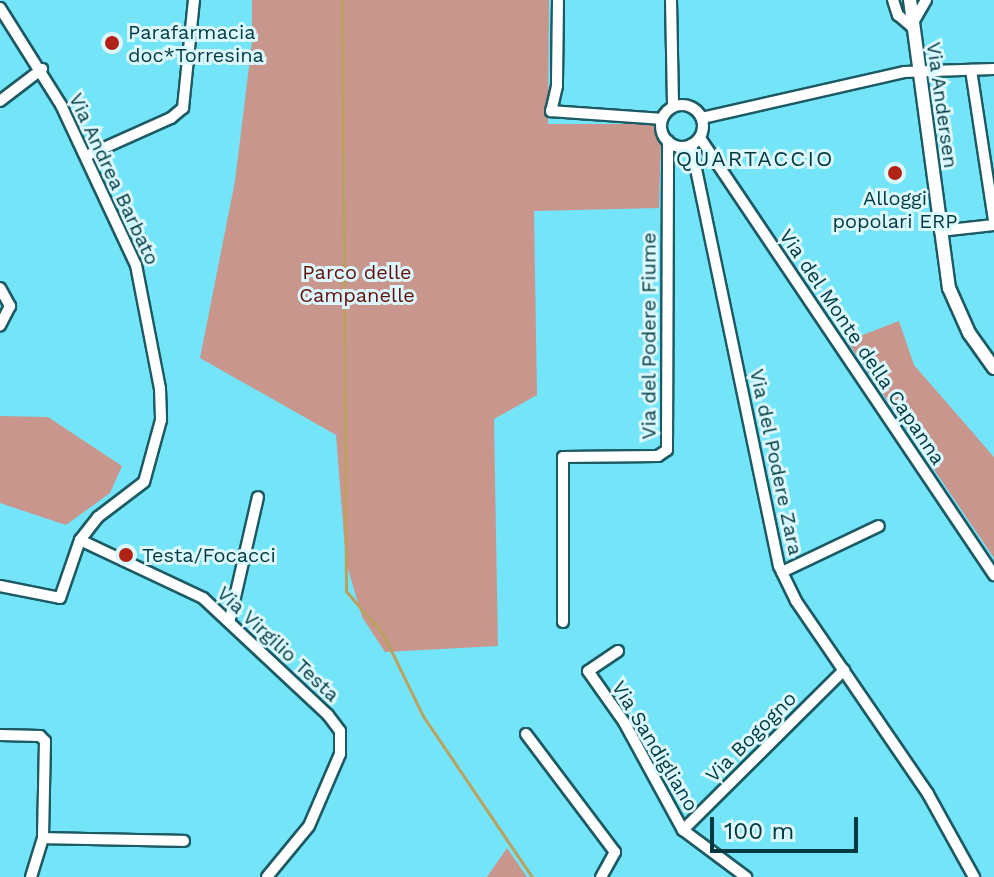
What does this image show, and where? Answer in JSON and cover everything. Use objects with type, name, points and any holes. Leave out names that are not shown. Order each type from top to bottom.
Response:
[{"type":"street","points":[[86,156],[171,118],[183,108],[194,0]]},
{"type":"street","points":[[558,0],[557,86],[551,111],[662,119]]},
{"type":"street","points":[[662,119],[673,106],[671,0]]},
{"type":"street","name":"Via Andersen","points":[[893,0],[898,15],[911,26]]},
{"type":"street","name":"Via Andersen","points":[[910,0],[916,71],[940,231],[956,309],[994,368]]},
{"type":"street","name":"Via Andersen","points":[[911,26],[926,0]]},
{"type":"street","name":"Via Andrea Barbato","points":[[0,8],[42,69],[86,156],[140,276],[162,413],[141,486],[98,517],[80,540]]},
{"type":"street","points":[[0,101],[42,69]]},
{"type":"street","points":[[702,118],[916,71],[994,69]]},
{"type":"street","points":[[940,231],[994,222],[971,70]]},
{"type":"street","points":[[673,106],[690,106],[702,118]]},
{"type":"street","points":[[662,119],[668,141],[695,142],[702,118]]},
{"type":"street","name":"Via del Podere Fiume","points":[[563,622],[563,457],[658,456],[667,450],[668,141]]},
{"type":"street","name":"Via del Podere Zara","points":[[695,142],[782,572],[920,782],[974,877]]},
{"type":"street","name":"Via del Monte della Capanna","points":[[695,142],[994,575]]},
{"type":"street","points":[[0,288],[10,306],[0,326]]},
{"type":"street","points":[[230,619],[258,497]]},
{"type":"street","points":[[782,572],[879,526]]},
{"type":"street","points":[[0,586],[60,598],[80,540]]},
{"type":"street","name":"Via Virgilio Testa","points":[[80,540],[162,575],[230,619],[340,731],[340,754],[315,815],[267,877]]},
{"type":"street","name":"Via Sandigliano","points":[[618,651],[588,671],[624,722],[683,830]]},
{"type":"street","name":"Via Bogogno","points":[[683,830],[844,670]]},
{"type":"street","points":[[526,734],[615,852],[601,877]]},
{"type":"street","points":[[0,735],[44,739],[43,838],[31,877]]},
{"type":"street","points":[[683,830],[746,877]]},
{"type":"street","points":[[43,838],[184,841]]},
{"type":"green space","name":"Parco delle Campanelle","points":[[252,0],[549,0],[548,124],[655,124],[661,141],[659,208],[534,211],[537,395],[494,419],[498,646],[385,652],[362,617],[346,562],[336,435],[200,358],[235,181],[252,42]]},
{"type":"green space","points":[[899,321],[914,365],[994,457],[994,558],[847,341]]},
{"type":"green space","points":[[0,416],[48,417],[122,466],[110,493],[66,525],[0,503]]},
{"type":"green space","points":[[507,848],[527,877],[487,877]]},
{"type":"waterway","points":[[342,0],[346,591],[383,634],[423,716],[532,877]]},
{"type":"place","name":"Parafarmacia doc*Torresina","points":[[112,43]]},
{"type":"place","name":"Alloggi popolari ERP","points":[[895,173]]},
{"type":"place","name":"Testa/Focacci","points":[[126,555]]},
{"type":"district","name":"QUARTACCIO","points":[[755,159]]}]
